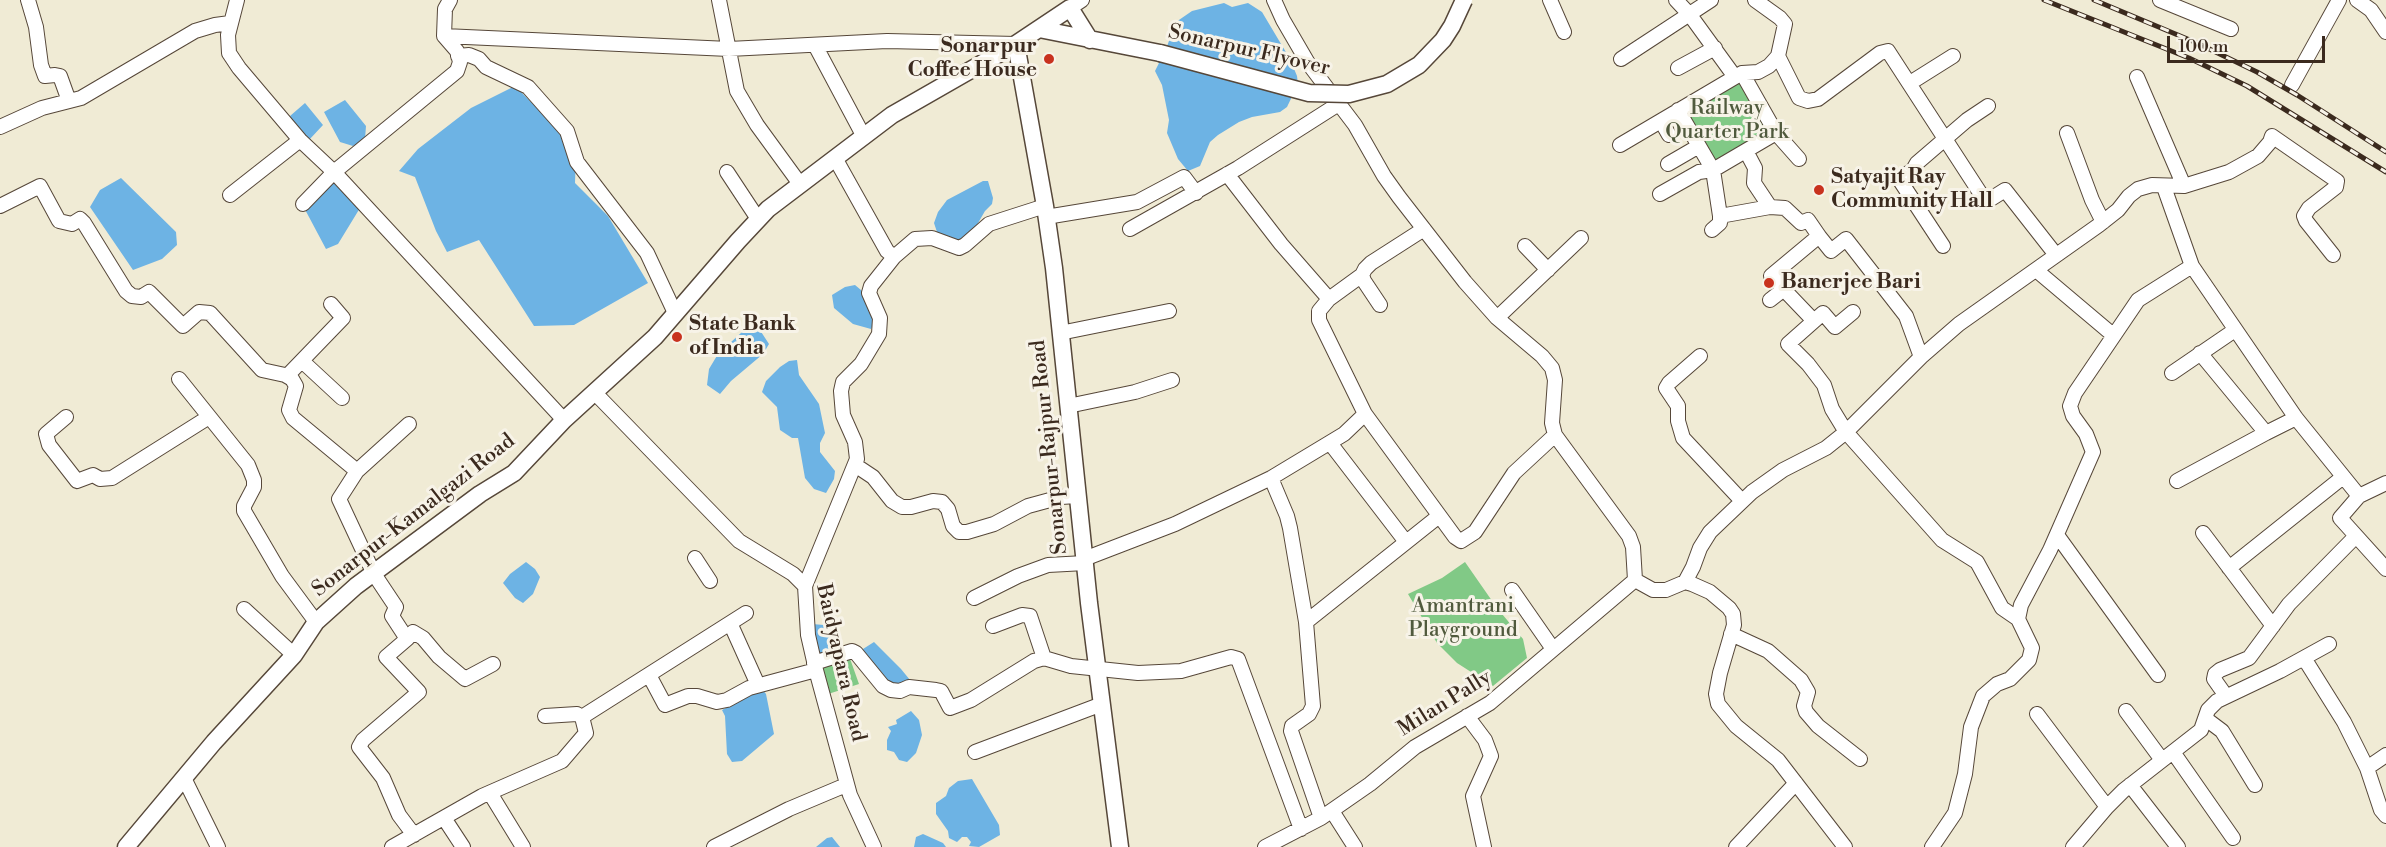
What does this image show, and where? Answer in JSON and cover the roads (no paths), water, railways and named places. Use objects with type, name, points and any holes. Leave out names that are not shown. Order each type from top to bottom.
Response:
[{"type":"main road","name":"Sonarpur Flyover","points":[[1039,29],[1160,53],[1309,93],[1349,94],[1387,84],[1419,65],[1443,40],[1464,0]]},
{"type":"main road","points":[[1039,29],[1076,4],[1090,40]]},
{"type":"main road","name":"Sonarpur-Kamalgazi Road","points":[[126,847],[294,655],[316,622],[356,586],[480,494],[514,473],[564,420],[655,337],[758,219],[800,184],[892,116],[1039,29]]},
{"type":"main road","name":"Sonarpur-Rajpur Road","points":[[1016,44],[1046,211],[1077,496],[1120,847]]},
{"type":"street","points":[[28,0],[36,27],[41,65],[45,76],[60,76],[69,101]]},
{"type":"street","points":[[237,0],[228,35],[233,61],[300,140],[334,171],[564,420]]},
{"type":"street","points":[[303,204],[334,171],[457,71],[460,62],[457,51],[444,36],[445,9],[450,0]]},
{"type":"street","points":[[719,0],[737,91],[750,114],[800,184]]},
{"type":"street","points":[[1274,0],[1308,63],[1340,103],[1384,176],[1424,229],[1465,282],[1497,318],[1542,356],[1552,368],[1555,380],[1552,423],[1555,435],[1629,536],[1633,547],[1635,580],[1653,590],[1666,590],[1685,582],[1710,532],[1742,501],[1767,480],[1826,448],[1846,432],[1921,357],[1959,324],[2103,222],[2138,189],[2152,185],[2184,186],[2229,172],[2258,156],[2270,142],[2272,136],[2337,181],[2336,187],[2309,208],[2304,216],[2333,255]]},
{"type":"street","points":[[1550,0],[1564,32]]},
{"type":"street","points":[[1676,0],[1738,75],[1776,133],[1799,159]]},
{"type":"street","points":[[1621,59],[1711,0]]},
{"type":"street","points":[[1620,145],[1738,75],[1758,72],[1769,66],[1778,56],[1785,24],[1755,0]]},
{"type":"street","points":[[2160,0],[2230,29]]},
{"type":"street","points":[[2197,15],[2198,0]]},
{"type":"street","points":[[2292,85],[2339,0]]},
{"type":"street","points":[[2357,0],[2371,10],[2386,32]]},
{"type":"street","points":[[0,127],[42,108],[81,98],[195,31],[231,23]]},
{"type":"street","points":[[444,36],[729,49],[887,41],[1016,44]]},
{"type":"street","points":[[814,45],[864,137]]},
{"type":"street","points":[[1678,68],[1715,48]]},
{"type":"street","points":[[1778,56],[1799,98],[1808,101],[1818,99],[1880,53],[1888,51],[1986,202],[2006,190],[2056,255]]},
{"type":"street","points":[[458,56],[469,55],[479,59],[486,67],[528,87],[567,131],[577,162],[647,253],[660,286],[675,313]]},
{"type":"street","points":[[1910,83],[1953,56]]},
{"type":"street","points":[[2137,76],[2184,186]]},
{"type":"street","points":[[1130,229],[1196,193],[1340,103]]},
{"type":"street","points":[[1944,246],[1896,173],[1913,170],[1917,163],[1967,120],[1988,106]]},
{"type":"street","points":[[1678,110],[1713,170],[1720,223],[1712,230]]},
{"type":"street","points":[[1661,121],[1669,135]]},
{"type":"street","points":[[1660,194],[1699,172],[1713,170],[1776,133]]},
{"type":"street","points":[[2067,133],[2092,200],[2103,222]]},
{"type":"street","points":[[230,195],[300,140]]},
{"type":"street","points":[[1668,164],[1699,146]]},
{"type":"street","points":[[1746,151],[1755,168],[1754,183],[1770,207]]},
{"type":"street","points":[[835,158],[887,251],[894,257]]},
{"type":"street","points":[[727,172],[758,219]]},
{"type":"street","points":[[1227,174],[1281,244],[1329,299]]},
{"type":"street","points":[[805,586],[855,465],[858,449],[843,416],[841,391],[843,382],[866,357],[879,334],[880,318],[869,293],[871,286],[894,257],[915,239],[922,237],[932,238],[959,248],[989,224],[1046,211],[1137,202],[1184,177],[1196,193]]},
{"type":"street","points":[[0,206],[40,186],[59,221],[72,224],[80,219],[84,223],[126,291],[132,296],[141,297],[148,292],[183,326],[199,312],[210,313],[261,370],[287,376],[296,386],[289,410],[293,418],[357,471]]},
{"type":"street","points":[[2164,187],[2192,266],[2296,418],[2359,496]]},
{"type":"street","points":[[1720,216],[1770,207],[1785,208],[1801,223],[1808,220],[1831,251],[1846,238],[1906,316],[1921,357]]},
{"type":"street","points":[[1424,229],[1371,263],[1362,275],[1329,299],[1319,310],[1319,320],[1365,414],[1457,540],[1465,540],[1475,532],[1514,474],[1555,435]]},
{"type":"street","points":[[1814,321],[1771,276],[1820,236]]},
{"type":"street","points":[[1497,318],[1581,238]]},
{"type":"street","points":[[1525,246],[1548,270]]},
{"type":"street","points":[[2018,619],[2021,605],[2057,535],[2092,452],[2092,445],[2073,416],[2070,406],[2075,393],[2138,300],[2192,266]]},
{"type":"street","points":[[2036,270],[2113,335]]},
{"type":"street","points":[[1362,275],[1380,305]]},
{"type":"street","points":[[1770,300],[1784,289]]},
{"type":"street","points":[[287,376],[343,318],[331,304]]},
{"type":"street","points":[[1060,333],[1169,311]]},
{"type":"street","points":[[1853,312],[1835,327],[1823,313],[1788,344],[1808,364],[1824,386],[1832,409],[1846,432],[1942,540],[1977,562],[2002,608],[2018,619],[2032,648],[2029,660],[2010,679],[1997,684],[1983,696],[1971,727],[1965,774],[1955,813],[1932,847]]},
{"type":"street","points":[[2172,373],[2235,330]]},
{"type":"street","points":[[2200,353],[2266,433]]},
{"type":"street","points":[[1700,356],[1666,388],[1678,406],[1678,421],[1683,438],[1742,501]]},
{"type":"street","points":[[302,361],[342,398]]},
{"type":"street","points":[[179,379],[248,465],[254,480],[254,487],[244,506],[251,524],[282,576],[316,622]]},
{"type":"street","points":[[1068,406],[1136,392],[1172,380]]},
{"type":"street","name":"Baidyapara Road","points":[[596,393],[739,541],[793,574],[805,586],[808,635],[846,785],[874,847]]},
{"type":"street","points":[[974,598],[1018,576],[1047,565],[1085,561],[1175,524],[1271,478],[1344,434],[1365,414]]},
{"type":"street","points":[[66,417],[46,434],[49,445],[77,481],[93,475],[100,479],[112,478],[209,417]]},
{"type":"street","points":[[2177,481],[2296,418]]},
{"type":"street","points":[[407,639],[392,616],[396,608],[374,574],[339,499],[357,471],[409,424]]},
{"type":"street","points":[[1330,443],[1406,542]]},
{"type":"street","points":[[855,465],[873,477],[892,501],[902,507],[933,501],[942,502],[948,508],[953,526],[959,532],[994,524],[1028,506],[1061,497],[1077,496]]},
{"type":"street","points":[[2229,568],[2343,477]]},
{"type":"street","points":[[1267,734],[1292,726],[1309,714],[1313,706],[1306,622],[1287,516],[1271,478]]},
{"type":"street","points":[[2386,483],[2359,496],[2340,518],[2386,569]]},
{"type":"street","points":[[1306,622],[1439,516]]},
{"type":"street","points":[[2203,533],[2273,626]]},
{"type":"street","points":[[2057,535],[2158,675]]},
{"type":"street","points":[[2226,696],[2214,679],[2215,674],[2249,658],[2289,604],[2356,536]]},
{"type":"street","points":[[695,558],[710,581]]},
{"type":"street","name":"Milan Pally","points":[[1265,847],[1327,814],[1370,784],[1415,747],[1491,703],[1635,580]]},
{"type":"street","points":[[1685,582],[1710,592],[1733,614],[1734,625],[1716,694],[1718,704],[1736,726],[1778,760],[1845,847]]},
{"type":"street","points":[[1512,590],[1553,649]]},
{"type":"street","points":[[244,609],[294,655]]},
{"type":"street","points":[[582,717],[731,625],[746,613]]},
{"type":"street","points":[[993,626],[1022,615],[1030,616],[1044,658]]},
{"type":"street","points":[[731,625],[758,685]]},
{"type":"street","points":[[414,836],[399,815],[383,778],[359,747],[363,740],[419,692],[386,657],[413,632],[423,638],[465,679],[493,664]]},
{"type":"street","points":[[1731,634],[1768,651],[1801,680],[1808,692],[1804,706],[1806,712],[1818,726],[1860,759]]},
{"type":"street","points":[[2073,847],[2107,807],[2130,785],[2200,730],[2208,710],[2217,701],[2329,644]]},
{"type":"street","points":[[649,675],[664,705],[688,696],[717,702],[727,700],[758,685],[815,667],[852,651],[884,686],[900,691],[909,687],[941,691],[950,708],[971,700],[1034,661],[1044,658],[1098,670],[1158,673],[1191,669],[1231,657],[1238,659],[1301,829]]},
{"type":"street","points":[[2304,658],[2344,722],[2367,768],[2384,811]]},
{"type":"street","points":[[975,752],[1102,704]]},
{"type":"street","points":[[2126,711],[2168,756],[2233,838]]},
{"type":"street","points":[[392,847],[490,793],[562,761],[586,733],[582,717],[576,714],[545,716]]},
{"type":"street","points":[[2037,714],[2107,807]]},
{"type":"street","points":[[1467,716],[1485,741],[1491,756],[1473,796],[1484,847]]},
{"type":"street","points":[[2206,718],[2222,730],[2255,785]]},
{"type":"street","points":[[1292,726],[1292,736],[1327,814],[1355,847]]},
{"type":"street","points":[[2367,768],[2386,755]]},
{"type":"street","points":[[184,778],[218,847]]},
{"type":"street","points":[[1736,847],[1796,783]]},
{"type":"street","points":[[714,847],[789,808],[846,785]]},
{"type":"street","points":[[2130,785],[2178,847]]},
{"type":"street","points":[[490,793],[523,847]]},
{"type":"street","points":[[444,818],[464,847]]},
{"type":"water","points":[[1224,3],[1232,7],[1248,3],[1262,12],[1290,59],[1298,84],[1287,107],[1280,112],[1239,122],[1218,135],[1210,142],[1200,166],[1188,171],[1178,159],[1167,133],[1169,120],[1162,85],[1155,71],[1176,22],[1192,11]]},
{"type":"water","points":[[515,86],[568,139],[576,152],[575,183],[608,216],[648,283],[574,325],[534,326],[479,240],[447,252],[436,231],[415,177],[399,171],[418,149],[471,108]]},
{"type":"water","points":[[345,100],[366,126],[365,139],[353,146],[340,142],[324,112]]},
{"type":"water","points":[[305,103],[323,125],[309,140],[300,137],[290,116]]},
{"type":"water","points":[[333,177],[360,208],[338,244],[326,249],[301,202]]},
{"type":"water","points":[[121,178],[176,232],[177,245],[162,259],[133,270],[90,207],[100,190]]},
{"type":"water","points":[[983,181],[988,181],[993,198],[992,204],[974,230],[961,244],[937,232],[934,223],[938,212],[947,200]]},
{"type":"water","points":[[855,285],[861,290],[875,320],[871,329],[853,324],[834,308],[832,295],[845,287]]},
{"type":"water","points":[[754,321],[769,344],[763,354],[731,381],[720,394],[707,385],[709,369],[718,354]]},
{"type":"water","points":[[797,360],[799,375],[819,404],[825,433],[820,443],[820,452],[835,471],[834,479],[826,493],[814,489],[805,478],[798,438],[792,438],[780,430],[777,407],[762,392],[766,381],[780,367],[789,361]]},
{"type":"water","points":[[526,562],[535,569],[540,577],[533,594],[523,603],[515,598],[503,583],[510,574]]},
{"type":"water","points":[[812,624],[836,626],[839,653],[819,660]]},
{"type":"water","points":[[874,642],[910,680],[892,687],[862,654],[863,649]]},
{"type":"water","points":[[762,689],[766,694],[774,734],[742,761],[732,762],[727,754],[725,716],[722,710]]},
{"type":"water","points":[[911,711],[919,720],[922,735],[916,753],[907,762],[899,760],[894,752],[887,750],[887,740],[891,731],[888,727],[897,724],[896,720]]},
{"type":"water","points":[[972,779],[999,825],[1000,835],[979,847],[969,846],[971,842],[967,837],[962,837],[957,842],[949,838],[948,831],[936,814],[936,803],[946,796],[949,788],[958,781]]},
{"type":"water","points":[[923,834],[943,843],[946,847],[914,847],[916,837]]},
{"type":"water","points":[[832,837],[840,847],[816,847],[827,838]]},
{"type":"railway","points":[[2044,0],[2189,58],[2247,86],[2386,172]]},
{"type":"railway","points":[[2094,0],[2197,43],[2257,72],[2386,152]]},
{"type":"place","name":"Sonarpur Coffee House","points":[[1049,59]]},
{"type":"place","name":"Satyajit Ray Community Hall","points":[[1819,190]]},
{"type":"place","name":"Banerjee Bari","points":[[1769,283]]},
{"type":"place","name":"State Bank of India","points":[[677,337]]},
{"type":"park label","name":"Railway Quarter Park","points":[[1727,121]]},
{"type":"park label","name":"Amantrani Playground","points":[[1463,619]]}]
